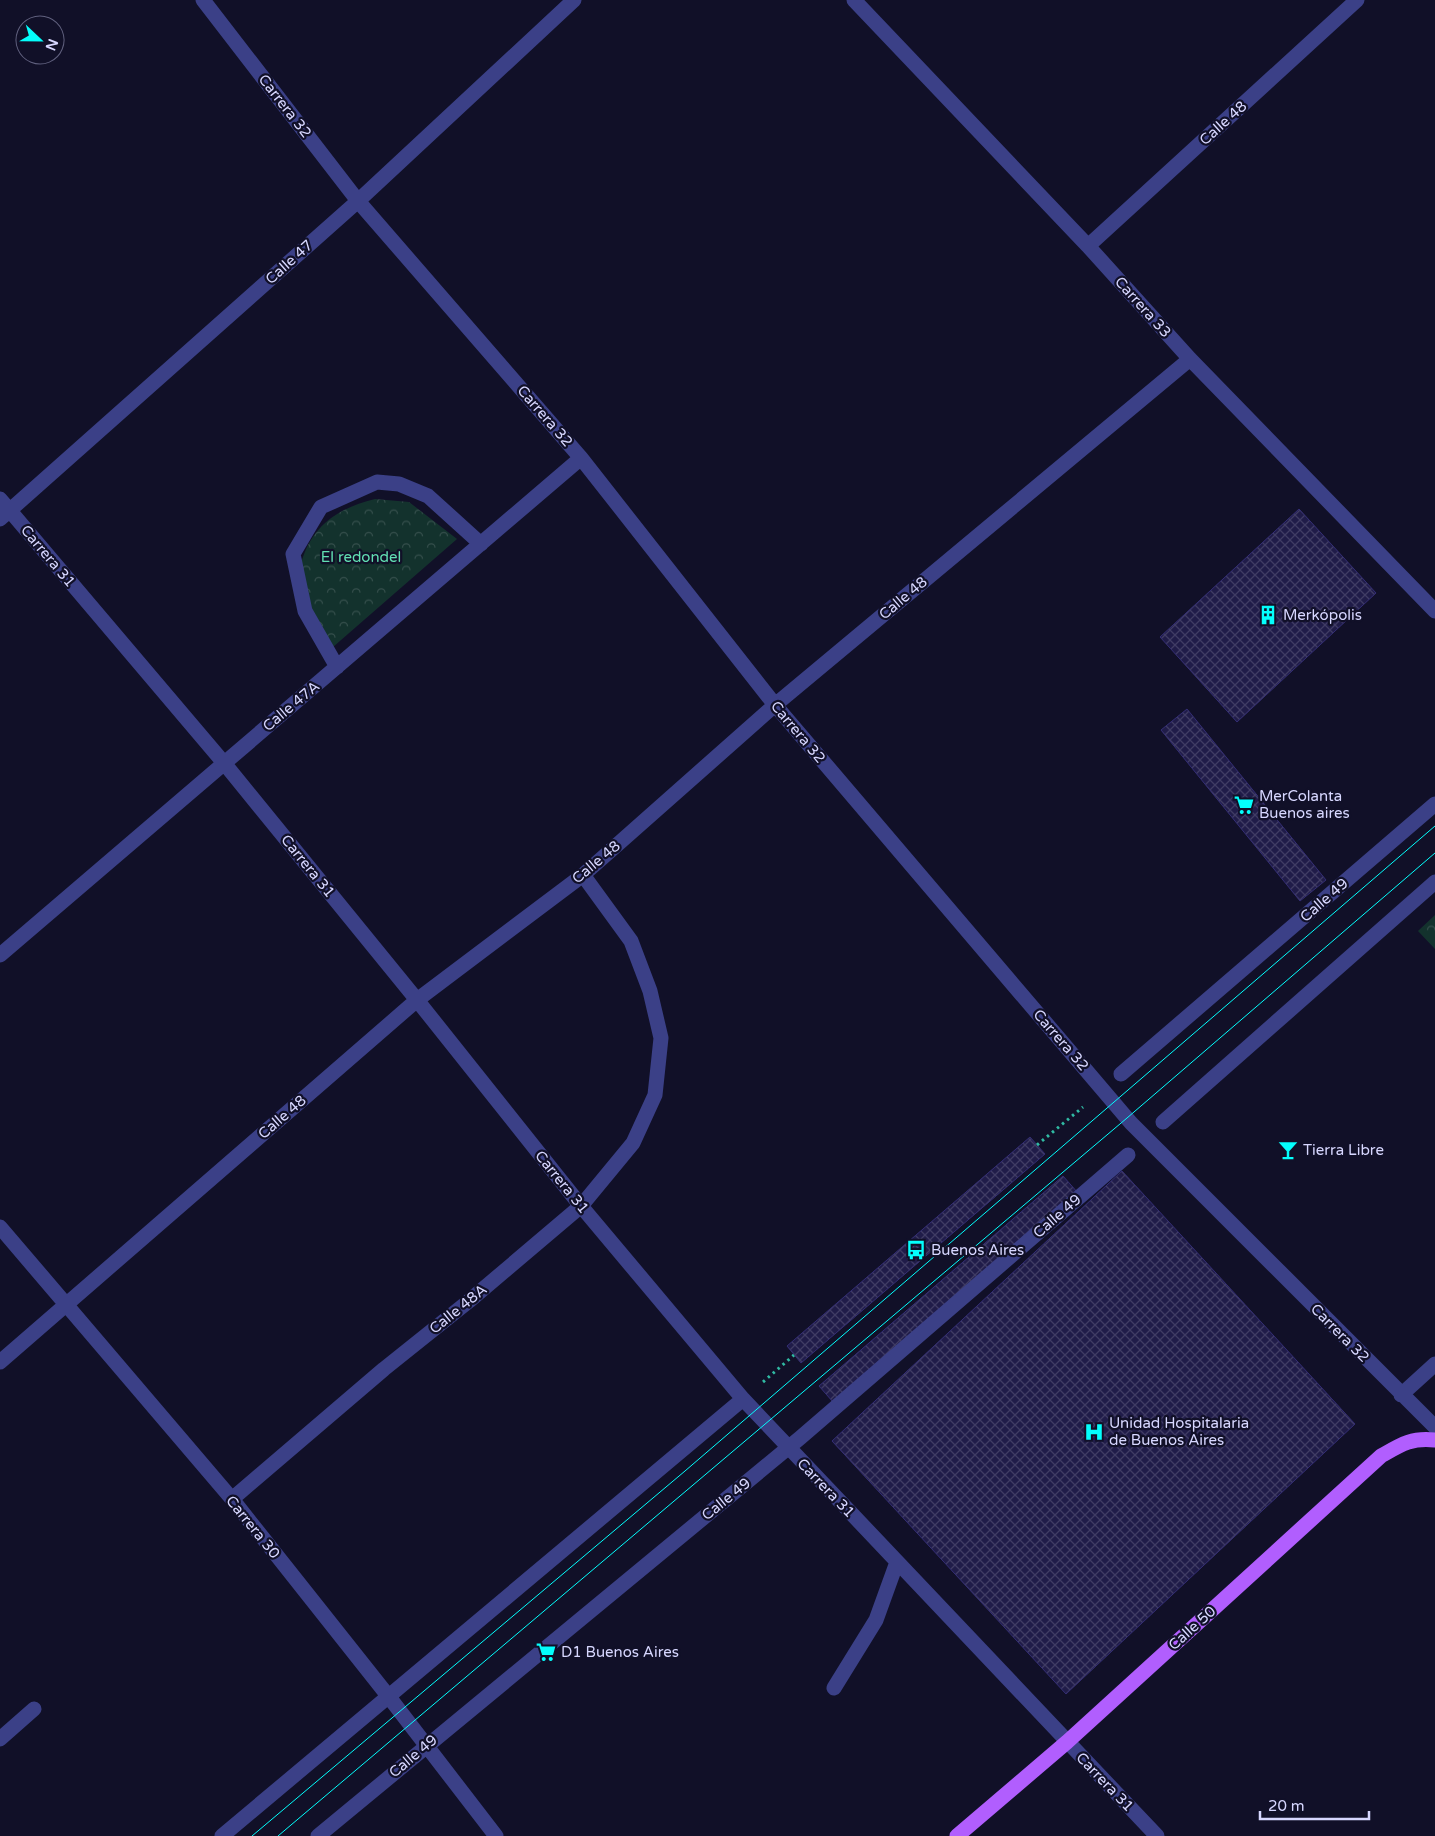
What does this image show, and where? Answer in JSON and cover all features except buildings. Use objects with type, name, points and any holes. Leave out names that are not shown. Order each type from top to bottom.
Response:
[{"type":"main road","name":"Calle 50","points":[[957,1836],[1067,1742],[1380,1456],[1398,1446],[1420,1438],[1435,1440]]},
{"type":"street","name":"Carrera 32","points":[[203,0],[358,200],[581,458],[774,705],[1131,1123],[1435,1427]]},
{"type":"street","name":"Calle 47","points":[[3,510],[358,200],[574,0]]},
{"type":"street","name":"Carrera 33","points":[[854,0],[1088,246],[1190,359],[1435,612]]},
{"type":"street","name":"Calle 48","points":[[1088,246],[1357,0]]},
{"type":"street","name":"Calle 48","points":[[0,1362],[417,1000],[583,875],[774,705],[1190,359]]},
{"type":"street","name":"Calle 47A","points":[[0,955],[581,458]]},
{"type":"street","points":[[338,667],[305,611],[293,554],[321,507],[377,482],[399,484],[428,496],[481,544]]},
{"type":"street","name":"Carrera 31","points":[[3,510],[224,763],[417,1000],[581,1206],[742,1399],[1156,1836]]},
{"type":"street","name":"Calle 49","points":[[1121,1074],[1435,804]]},
{"type":"street","name":"Calle 48A","points":[[232,1499],[384,1369],[469,1301],[581,1206],[633,1143],[655,1095],[661,1038],[650,991],[631,941],[583,875]]},
{"type":"street","points":[[1163,1122],[1435,882]]},
{"type":"street","name":"Calle 49","points":[[318,1836],[788,1448],[1128,1155]]},
{"type":"street","name":"Carrera 30","points":[[0,1227],[232,1499],[496,1836]]},
{"type":"street","points":[[1401,1395],[1435,1364]]},
{"type":"street","points":[[222,1836],[742,1399]]},
{"type":"street","points":[[834,1688],[876,1620],[897,1562]]},
{"type":"street","points":[[0,1740],[34,1709]]},
{"type":"path","points":[[1037,1145],[1086,1105]]},
{"type":"path","points":[[742,1399],[794,1355]]},
{"type":"green space","name":"El redondel","points":[[375,499],[409,502],[457,539],[333,647],[307,610],[297,591],[301,564],[312,539],[328,521],[349,508]]},
{"type":"green space","points":[[1435,915],[1435,949],[1418,931]]},
{"type":"tram line","points":[[252,1836],[685,1471],[1435,826]]},
{"type":"tram line","points":[[278,1836],[1127,1118],[1435,853]]},
{"type":"place","name":"Merkópolis","points":[[1268,615]]},
{"type":"place","name":"MerColanta Buenos aires","points":[[1244,805]]},
{"type":"place","name":"Tierra Libre","points":[[1288,1150]]},
{"type":"place","name":"Buenos Aires","points":[[916,1250]]},
{"type":"place","name":"Unidad Hospitalaria de Buenos Aires","points":[[1094,1432]]},
{"type":"place","name":"D1 Buenos Aires","points":[[546,1652]]}]
